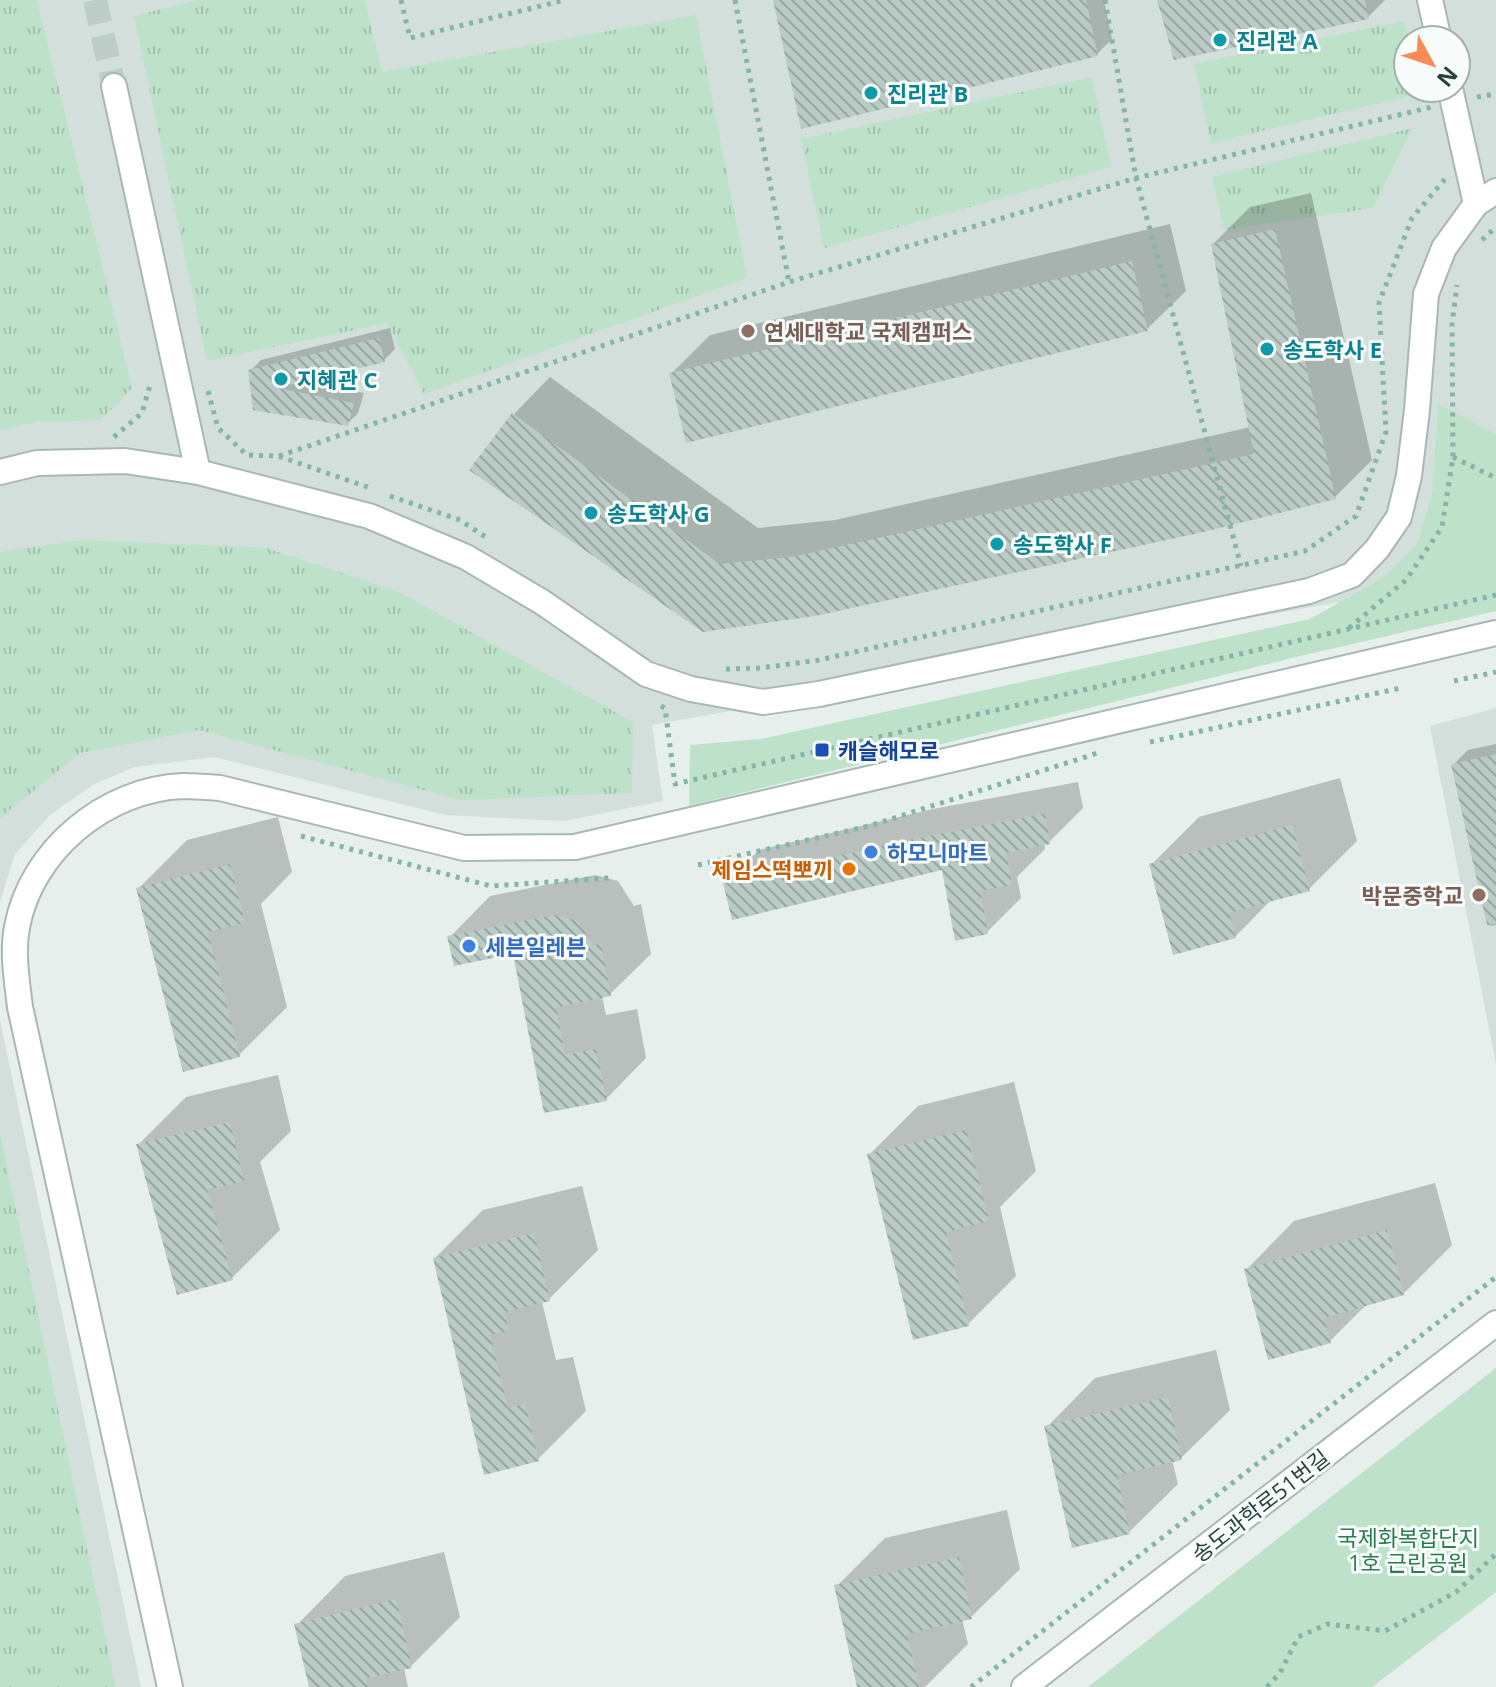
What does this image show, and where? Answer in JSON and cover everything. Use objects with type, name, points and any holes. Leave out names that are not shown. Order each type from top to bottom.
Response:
[{"type":"street","points":[[1430,0],[1435,24]]},
{"type":"street","points":[[114,86],[198,472]]},
{"type":"street","points":[[0,472],[37,463],[125,461],[198,472],[369,516],[466,557],[542,602],[646,674],[691,689],[763,702],[819,694],[1309,591],[1352,575],[1377,549],[1399,517],[1409,476],[1417,410],[1426,294],[1444,248],[1486,197],[1455,104]]},
{"type":"street","points":[[170,1687],[18,993],[16,929],[27,891],[47,859],[73,831],[103,809],[142,793],[181,786],[220,788],[464,848],[575,847],[1496,633]]},
{"type":"street","name":"송도과학로51번길","points":[[1024,1687],[1496,1323]]},
{"type":"path","points":[[401,0],[410,38],[565,0]]},
{"type":"path","points":[[735,0],[789,282]]},
{"type":"path","points":[[1105,0],[1136,178],[1241,566]]},
{"type":"path","points":[[206,382],[218,428],[247,455],[278,456],[789,282],[1136,178],[1418,104]]},
{"type":"path","points":[[1478,244],[1496,227]]},
{"type":"path","points":[[1348,629],[1406,580],[1442,527],[1453,457],[1452,324],[1459,277]]},
{"type":"path","points":[[112,438],[123,432],[142,413],[152,385],[149,371]]},
{"type":"path","points":[[761,668],[819,660],[1305,551],[1356,516],[1386,432]]},
{"type":"path","points":[[1453,457],[1496,478]]},
{"type":"path","points":[[652,701],[665,708],[675,784],[1496,595]]},
{"type":"path","points":[[1454,681],[1496,672]]},
{"type":"path","points":[[1137,744],[1401,688]]},
{"type":"path","points":[[698,865],[869,826],[1106,751]]},
{"type":"path","points":[[296,835],[491,886],[609,878]]},
{"type":"path","points":[[971,1687],[1496,1277]]},
{"type":"path","points":[[1267,1687],[1280,1673],[1298,1637],[1328,1624],[1385,1631],[1456,1592],[1496,1554]]},
{"type":"shaded area","name":"연세대학교 국제캠퍼스","points":[[0,0],[1496,0],[1496,574],[652,725],[663,801],[565,821],[445,815],[214,757],[135,767],[94,784],[50,815],[15,854],[0,902]]},
{"type":"shaded area","name":"박문중학교","points":[[1496,708],[1496,1064],[1430,726]]},
{"type":"shaded area","points":[[0,1020],[141,1687],[0,1687]]},
{"type":"green space","points":[[0,0],[37,0],[132,388],[101,420],[37,422],[0,430]]},
{"type":"green space","points":[[199,0],[365,0],[382,72],[696,15],[747,278],[424,394],[387,323],[207,361],[134,16]]},
{"type":"green space","points":[[1404,21],[1405,24],[1392,24],[1392,100],[1211,143],[1194,64]]},
{"type":"green space","points":[[1092,77],[1111,167],[824,248],[801,139]]},
{"type":"green space","points":[[1413,128],[1373,208],[1224,230],[1212,177]]},
{"type":"green space","points":[[1438,404],[1496,434],[1496,611],[689,806],[690,745],[761,739],[1310,619],[1384,577],[1417,544],[1433,491]]},
{"type":"green space","points":[[80,540],[266,548],[397,591],[633,722],[632,793],[461,800],[199,730],[80,753],[0,818],[0,552]]},
{"type":"green space","points":[[0,1133],[116,1687],[0,1687]]},
{"type":"green space","name":"국제화복합단지 1호 근린공원","points":[[1496,1368],[1496,1592],[1372,1687],[1088,1687]]},
{"type":"building","name":"진리관 B","points":[[773,0],[1086,0],[1098,56],[801,129]]},
{"type":"building","name":"진리관 A","points":[[1157,0],[1365,0],[1369,19],[1174,60]]},
{"type":"building","points":[[1275,229],[1336,499],[1199,533],[815,616],[703,632],[469,470],[512,413],[720,564],[797,556],[1254,454],[1211,244]]},
{"type":"building","points":[[1132,261],[1148,331],[686,443],[669,373]]},
{"type":"building","name":"지혜관 C","points":[[379,338],[385,362],[277,388],[354,403],[348,426],[253,410],[248,370]]},
{"type":"building","points":[[1496,754],[1496,924],[1487,925],[1451,764]]},
{"type":"building","points":[[1045,814],[1050,844],[1006,853],[1012,885],[980,891],[988,934],[955,941],[942,870],[732,920],[723,883],[898,842]]},
{"type":"building","points":[[1292,825],[1310,891],[1229,913],[1236,938],[1173,955],[1149,864]]},
{"type":"building","points":[[230,864],[245,923],[208,932],[240,1057],[183,1072],[136,888]]},
{"type":"building","points":[[554,915],[578,921],[593,945],[601,944],[611,996],[556,1007],[565,1055],[596,1049],[607,1101],[544,1113],[513,954],[454,966],[447,936]]},
{"type":"building","points":[[230,1122],[244,1181],[207,1190],[233,1280],[177,1295],[136,1144]]},
{"type":"building","points":[[966,1130],[989,1221],[946,1232],[969,1326],[913,1340],[867,1154]]},
{"type":"building","points":[[1387,1230],[1404,1295],[1324,1318],[1331,1343],[1268,1360],[1244,1269]]},
{"type":"building","points":[[534,1233],[550,1301],[504,1312],[509,1331],[490,1335],[508,1408],[525,1404],[539,1461],[484,1475],[433,1258]]},
{"type":"building","points":[[1168,1397],[1182,1460],[1117,1475],[1130,1534],[1072,1548],[1044,1426]]},
{"type":"building","points":[[959,1557],[972,1619],[907,1634],[919,1687],[857,1687],[834,1585]]},
{"type":"building","points":[[396,1599],[412,1668],[366,1678],[368,1687],[309,1687],[294,1624]]},
{"type":"tunnel","points":[[95,0],[114,86]]},
{"type":"place","name":"진리관 A","points":[[1220,40]]},
{"type":"place","name":"진리관 B","points":[[871,93]]},
{"type":"place","name":"연세대학교 국제캠퍼스","points":[[748,331]]},
{"type":"place","name":"송도학사 E","points":[[1267,349]]},
{"type":"place","name":"지혜관 C","points":[[281,379]]},
{"type":"place","name":"송도학사 G","points":[[591,513]]},
{"type":"place","name":"송도학사 F","points":[[997,544]]},
{"type":"place","name":"캐슬해모로","points":[[822,750]]},
{"type":"place","name":"하모니마트","points":[[871,852]]},
{"type":"place","name":"제임스떡뽀끼","points":[[849,869]]},
{"type":"place","name":"박문중학교","points":[[1479,895]]},
{"type":"place","name":"세븐일레븐","points":[[469,946]]}]
